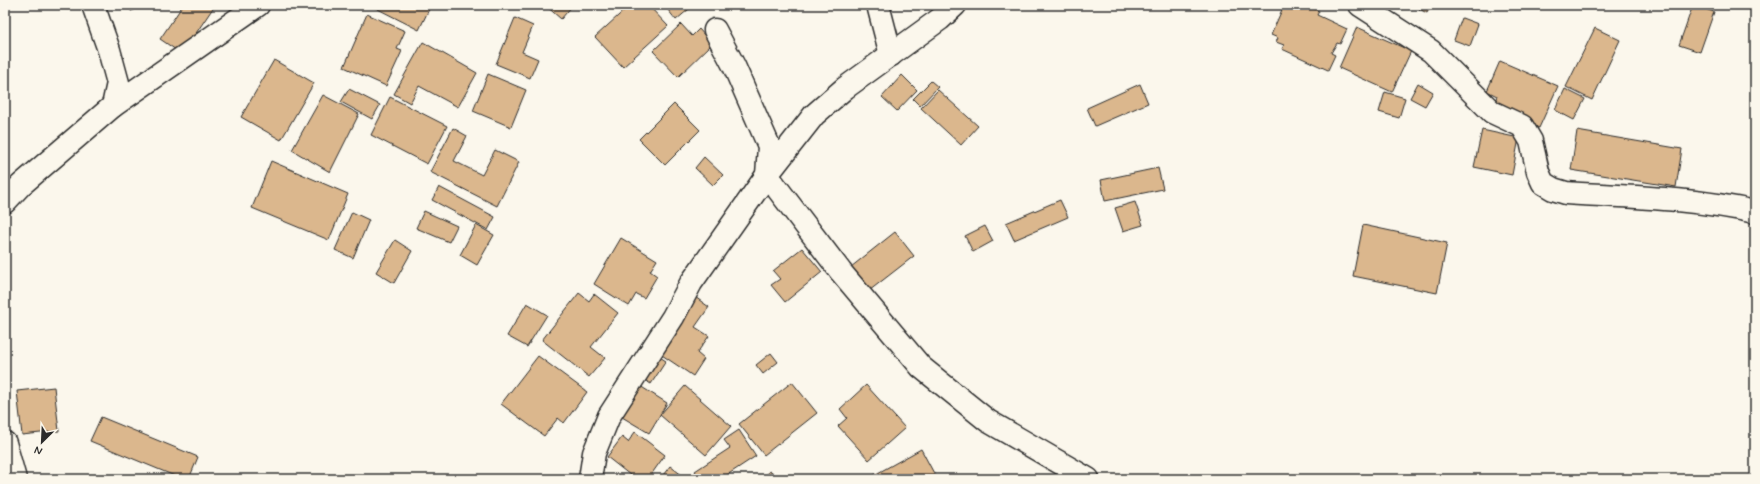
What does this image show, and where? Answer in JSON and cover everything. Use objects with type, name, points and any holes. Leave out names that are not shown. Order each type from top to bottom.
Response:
[{"type":"street","points":[[93,5],[110,50],[118,83],[113,106]]},
{"type":"street","points":[[5,202],[21,185],[113,106],[258,5]]},
{"type":"street","points":[[878,5],[891,55]]},
{"type":"street","points":[[590,479],[594,453],[609,416],[673,317],[691,283],[767,175],[814,115],[845,88],[887,56],[891,55],[940,19],[955,5]]},
{"type":"street","points":[[1360,5],[1431,51],[1492,112],[1522,126],[1531,140],[1538,172],[1543,183],[1553,189],[1566,192],[1680,201],[1731,207],[1755,212]]},
{"type":"street","points":[[715,30],[734,66],[769,146],[767,175],[841,272],[921,367],[988,421],[1088,479]]},
{"type":"street","points":[[5,443],[15,479]]},
{"type":"building","points":[[129,5],[147,5],[131,11]]},
{"type":"building","points":[[147,5],[165,5],[150,10]]},
{"type":"building","points":[[183,5],[215,5],[182,54],[160,39]]},
{"type":"building","points":[[370,5],[431,5],[419,30]]},
{"type":"building","points":[[545,5],[573,5],[561,19]]},
{"type":"building","points":[[630,5],[648,5],[668,26],[623,67],[595,37]]},
{"type":"building","points":[[664,5],[686,5],[689,9],[676,20]]},
{"type":"building","points":[[1284,5],[1307,5],[1319,11],[1317,15],[1347,29],[1340,44],[1337,43],[1331,53],[1335,55],[1328,70],[1282,49],[1284,45],[1276,42],[1278,38],[1271,35]]},
{"type":"building","points":[[1421,5],[1431,5],[1427,13],[1419,9]]},
{"type":"building","points":[[1693,5],[1714,12],[1700,52],[1679,45]]},
{"type":"building","points":[[367,14],[405,31],[397,49],[402,51],[386,86],[344,67]]},
{"type":"building","points":[[515,18],[533,26],[522,52],[538,59],[530,78],[496,64]]},
{"type":"building","points":[[1462,18],[1478,24],[1470,46],[1454,40]]},
{"type":"building","points":[[681,24],[692,36],[699,29],[712,44],[678,77],[653,51]]},
{"type":"building","points":[[1357,27],[1411,51],[1392,92],[1339,68]]},
{"type":"building","points":[[1595,28],[1620,40],[1592,100],[1566,87]]},
{"type":"building","points":[[423,42],[477,73],[458,107],[419,86],[410,103],[394,94]]},
{"type":"building","points":[[274,60],[314,83],[281,140],[241,117]]},
{"type":"building","points":[[1500,61],[1558,86],[1539,128],[1492,108],[1497,96],[1487,91]]},
{"type":"building","points":[[488,74],[526,90],[511,127],[473,111]]},
{"type":"building","points":[[902,75],[917,90],[897,111],[882,97]]},
{"type":"building","points":[[931,81],[938,87],[920,106],[913,99]]},
{"type":"building","points":[[1418,83],[1433,92],[1425,106],[1410,98]]},
{"type":"building","points":[[1140,84],[1148,103],[1095,126],[1087,108]]},
{"type":"building","points":[[349,89],[380,105],[372,119],[341,102]]},
{"type":"building","points":[[1565,89],[1585,99],[1574,120],[1555,110]]},
{"type":"building","points":[[938,90],[978,126],[961,145],[921,108]]},
{"type":"building","points":[[1385,92],[1405,98],[1399,118],[1379,112]]},
{"type":"building","points":[[323,95],[359,114],[330,172],[292,150]]},
{"type":"building","points":[[390,97],[447,126],[427,164],[371,135]]},
{"type":"building","points":[[674,104],[700,130],[665,165],[639,139]]},
{"type":"building","points":[[453,128],[467,136],[454,161],[482,175],[495,150],[519,162],[497,206],[430,172]]},
{"type":"building","points":[[1482,130],[1519,138],[1512,175],[1474,167]]},
{"type":"building","points":[[1577,131],[1682,149],[1676,187],[1571,170]]},
{"type":"building","points":[[704,157],[723,175],[713,185],[695,168]]},
{"type":"building","points":[[271,161],[348,194],[329,240],[252,208]]},
{"type":"building","points":[[1158,168],[1163,189],[1105,201],[1101,180]]},
{"type":"building","points":[[439,187],[495,217],[488,230],[432,200]]},
{"type":"building","points":[[1060,200],[1068,217],[1014,240],[1006,223]]},
{"type":"building","points":[[1135,202],[1143,225],[1123,231],[1115,208]]},
{"type":"building","points":[[424,211],[457,226],[449,242],[416,228]]},
{"type":"building","points":[[352,212],[369,220],[353,258],[335,250]]},
{"type":"building","points":[[476,225],[494,235],[477,265],[460,255]]},
{"type":"building","points":[[1363,225],[1447,243],[1437,293],[1353,276]]},
{"type":"building","points":[[985,226],[993,241],[973,252],[965,236]]},
{"type":"building","points":[[895,232],[914,256],[865,294],[846,271]]},
{"type":"building","points":[[621,238],[657,260],[650,271],[657,276],[644,298],[636,294],[629,306],[594,284]]},
{"type":"building","points":[[395,240],[412,251],[394,283],[376,272]]},
{"type":"building","points":[[802,248],[822,272],[785,302],[771,285],[780,279],[773,271]]},
{"type":"building","points":[[579,293],[589,301],[594,294],[618,313],[591,347],[605,358],[589,377],[542,340]]},
{"type":"building","points":[[695,297],[709,307],[695,327],[709,336],[697,353],[704,359],[693,376],[656,351]]},
{"type":"building","points":[[527,303],[547,315],[527,347],[507,336]]},
{"type":"building","points":[[652,352],[666,361],[651,384],[638,376]]},
{"type":"building","points":[[771,353],[778,362],[763,374],[756,365]]},
{"type":"building","points":[[538,356],[587,392],[564,423],[558,418],[544,436],[501,404]]},
{"type":"building","points":[[792,382],[817,413],[764,455],[739,424]]},
{"type":"building","points":[[866,385],[905,428],[869,460],[838,426],[847,418],[840,409]]},
{"type":"building","points":[[640,386],[667,403],[649,433],[622,417]]},
{"type":"building","points":[[685,386],[731,426],[706,455],[660,415]]},
{"type":"building","points":[[54,387],[59,431],[22,435],[17,391]]},
{"type":"building","points":[[101,417],[198,457],[189,479],[182,479],[90,441]]},
{"type":"building","points":[[739,430],[756,456],[721,479],[700,479],[695,471],[730,448],[724,440]]},
{"type":"building","points":[[635,432],[665,455],[648,479],[635,479],[607,457],[622,437],[628,442]]},
{"type":"building","points":[[921,449],[937,479],[867,479]]},
{"type":"building","points":[[670,466],[687,479],[660,479]]},
{"type":"building","points":[[769,471],[781,479],[764,479]]}]
